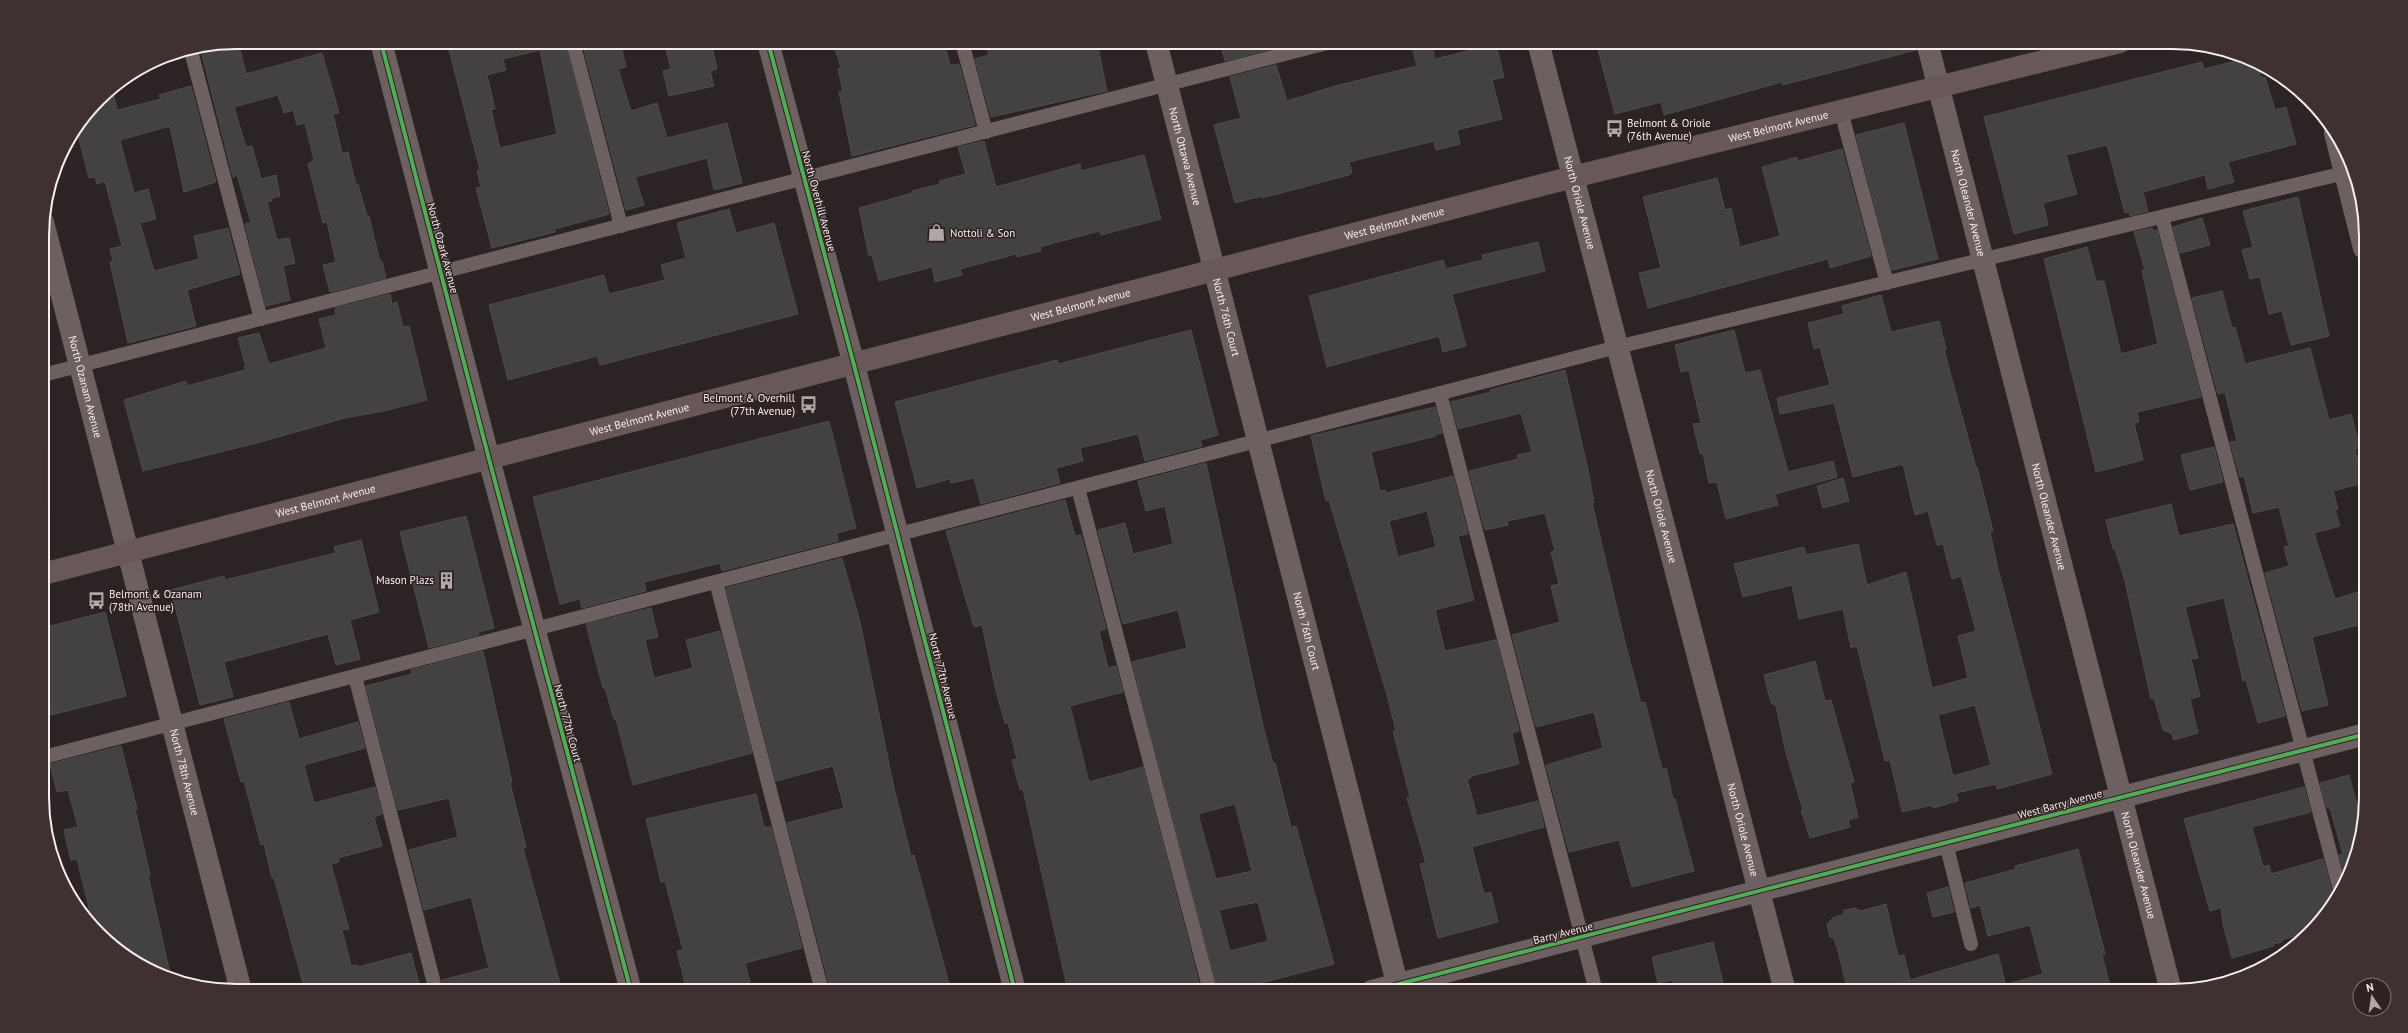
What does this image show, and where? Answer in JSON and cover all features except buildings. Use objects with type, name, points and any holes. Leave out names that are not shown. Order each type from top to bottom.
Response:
[{"type":"main road","name":"West Belmont Avenue","points":[[49,572],[1573,178],[2092,49]]},
{"type":"street","name":"North Ozark Avenue","points":[[382,49],[489,459]]},
{"type":"street","name":"North Overhill Avenue","points":[[770,49],[854,365]]},
{"type":"street","name":"North Ottawa Avenue","points":[[1158,49],[1214,271]]},
{"type":"street","name":"North Oriole Avenue","points":[[1540,49],[1783,984]]},
{"type":"street","name":"North Oleander Avenue","points":[[1929,49],[2169,984]]},
{"type":"street","points":[[2351,182],[2358,215]]},
{"type":"street","name":"North Ozanam Avenue","points":[[49,245],[128,552]]},
{"type":"street","name":"North 76th Court","points":[[1214,271],[1397,984]]},
{"type":"street","name":"North 77th Avenue","points":[[854,365],[1013,984]]},
{"type":"street","name":"North 77th Court","points":[[489,459],[629,984]]},
{"type":"street","name":"North 78th Avenue","points":[[128,552],[239,984]]},
{"type":"street","name":"West Barry Avenue","points":[[1760,892],[2359,736]]},
{"type":"street","name":"Barry Avenue","points":[[1412,984],[1582,937],[1760,892]]},
{"type":"lane","points":[[575,49],[621,226]]},
{"type":"lane","points":[[964,49],[986,132]]},
{"type":"lane","points":[[49,374],[1304,49]]},
{"type":"lane","points":[[192,54],[261,319]]},
{"type":"lane","points":[[1840,111],[1887,283]]},
{"type":"lane","points":[[49,756],[1617,347],[2348,172]]},
{"type":"lane","points":[[2162,217],[2338,883]]},
{"type":"lane","points":[[1440,393],[1594,984]]},
{"type":"lane","points":[[1078,488],[1208,984]]},
{"type":"lane","points":[[716,582],[820,984]]},
{"type":"lane","points":[[355,676],[434,984]]},
{"type":"lane","points":[[1946,843],[1971,944]]},
{"type":"cycle path","points":[[383,49],[489,459],[629,984]]},
{"type":"cycle path","points":[[770,49],[854,365],[1013,984]]},
{"type":"cycle path","points":[[1399,984],[2359,736]]},
{"type":"place","name":"Belmont & Oriole (76th Avenue)","points":[[1614,129]]},
{"type":"place","name":"Nottoli & Son","points":[[937,233]]},
{"type":"place","name":"Belmont & Overhill (77th Avenue)","points":[[808,404]]},
{"type":"place","name":"Mason Plazs","points":[[447,580]]},
{"type":"place","name":"Belmont & Ozanam (78th Avenue)","points":[[96,600]]}]
